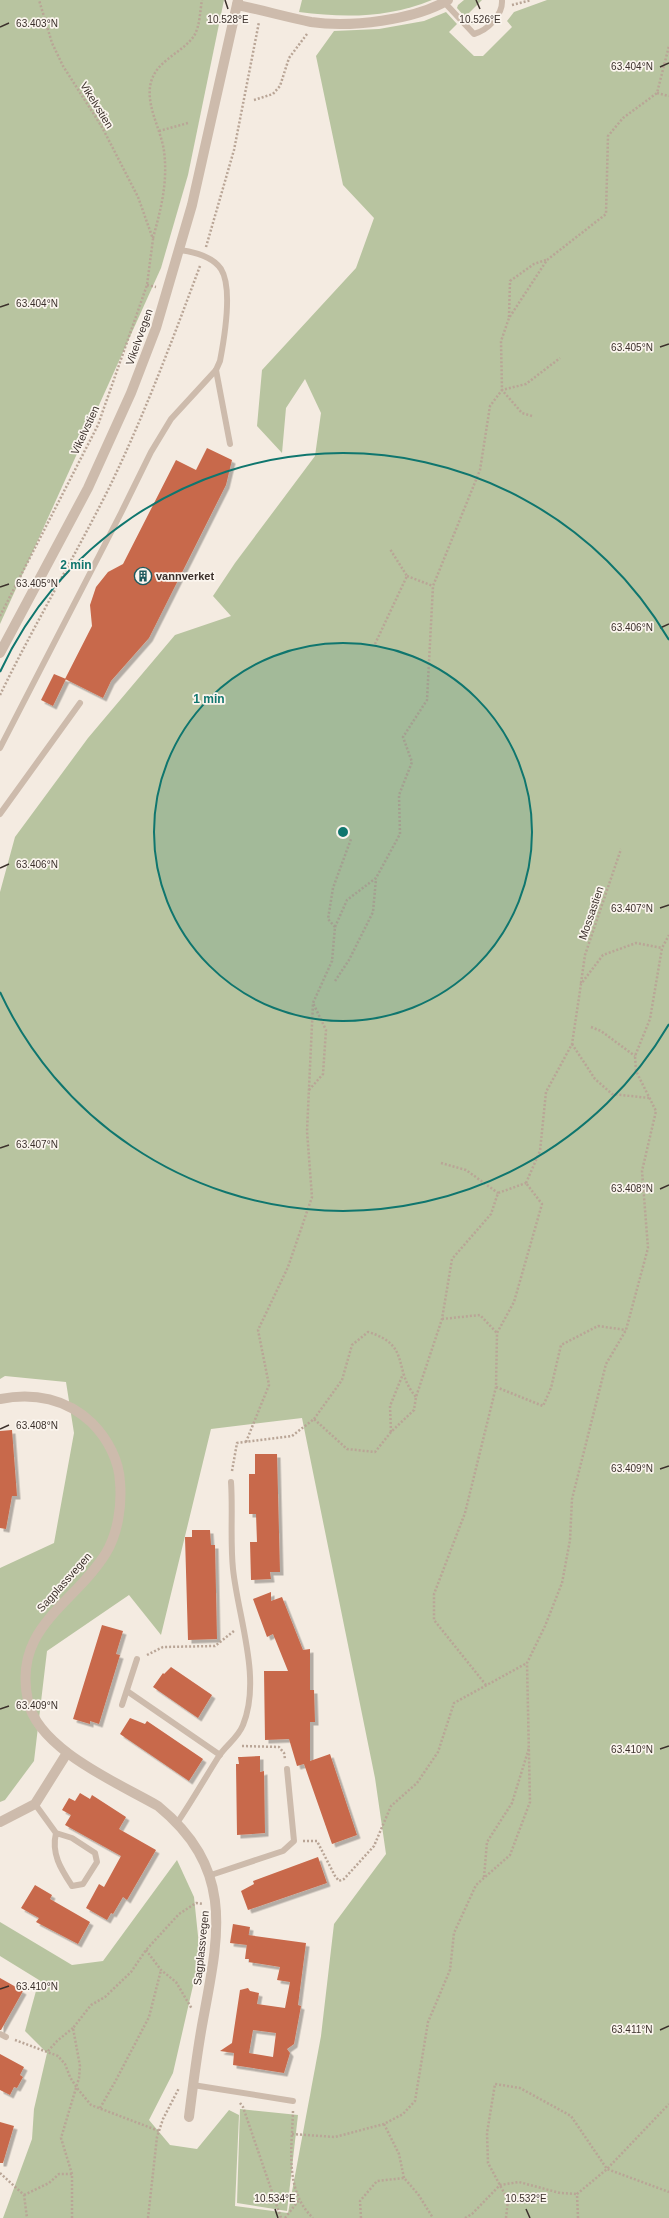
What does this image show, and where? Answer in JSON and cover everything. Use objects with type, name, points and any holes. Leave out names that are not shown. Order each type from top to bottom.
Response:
[{"type":"street","name":"Vikelvvegen","points":[[0,653],[88,488],[131,393],[156,328],[180,250],[237,3],[315,22],[356,23],[411,15],[446,1]]},
{"type":"street","name":"Sagplassvegen","points":[[0,1399],[18,1395],[31,1396],[58,1401],[76,1410],[96,1427],[107,1441],[115,1458],[120,1476],[120,1511],[114,1534],[106,1553],[79,1586],[41,1627],[30,1649],[26,1667],[26,1691],[33,1717],[44,1732],[67,1753],[158,1806],[177,1823],[197,1847],[211,1875],[217,1906],[215,1948],[193,2085],[190,2117]]},
{"type":"street","points":[[0,1822],[35,1804],[67,1753]]},
{"type":"lane","points":[[446,1],[474,34],[481,32],[499,16],[502,8],[502,0]]},
{"type":"lane","points":[[0,748],[151,452],[172,419],[216,370],[222,352],[225,324],[225,277],[212,260],[180,250]]},
{"type":"lane","points":[[216,370],[230,444]]},
{"type":"lane","points":[[0,814],[80,703]]},
{"type":"lane","points":[[177,1823],[204,1783],[220,1755],[243,1725],[249,1700],[248,1659],[233,1570],[231,1482]]},
{"type":"lane","points":[[122,1705],[137,1659]]},
{"type":"lane","points":[[127,1691],[220,1755]]},
{"type":"lane","points":[[211,1875],[283,1851],[294,1841],[287,1769]]},
{"type":"lane","points":[[35,1804],[56,1833],[72,1838],[95,1853],[97,1862],[83,1884],[72,1886],[60,1868],[54,1852],[56,1833]]},
{"type":"lane","points":[[0,2034],[6,2037]]},
{"type":"lane","points":[[193,2085],[293,2101]]},
{"type":"path","name":"Vikelvstien","points":[[39,0],[52,42],[63,66],[102,127],[138,197],[153,239]]},
{"type":"path","name":"Vikelvstien","points":[[0,616],[98,424],[147,285],[153,239],[165,188],[164,150],[152,109],[151,83],[159,67],[194,36],[202,0]]},
{"type":"path","points":[[502,8],[531,0]]},
{"type":"path","points":[[254,100],[274,94],[280,86],[289,58],[315,22]]},
{"type":"path","points":[[335,981],[349,960],[373,912],[376,878],[400,834],[399,795],[412,762],[403,736],[428,700],[433,586],[480,470],[490,406],[502,390],[501,341],[509,318],[547,260],[606,214],[608,136],[623,118],[657,93],[669,46]]},
{"type":"path","points":[[657,93],[669,96]]},
{"type":"path","points":[[159,131],[188,123]]},
{"type":"path","points":[[509,318],[510,281],[534,264],[547,260]]},
{"type":"path","points":[[502,390],[526,384],[560,358]]},
{"type":"path","points":[[502,390],[522,413],[532,416]]},
{"type":"path","points":[[390,549],[407,576],[433,586]]},
{"type":"path","points":[[375,644],[407,576]]},
{"type":"path","points":[[335,927],[328,919],[333,888],[351,839]]},
{"type":"path","name":"Mossastien","points":[[526,1183],[540,1151],[546,1092],[572,1044],[585,955],[621,849]]},
{"type":"path","points":[[246,1442],[269,1385],[258,1330],[288,1267],[312,1197],[307,1131],[313,1003],[332,961],[335,927],[347,900],[376,878]]},
{"type":"path","points":[[292,2134],[335,2137],[384,2124],[403,2114],[415,2101],[428,2022],[450,1970],[454,1933],[476,1885],[510,1855],[530,1802],[530,1746],[527,1663],[545,1626],[562,1583],[570,1540],[572,1499],[606,1364],[626,1330],[648,1248],[642,1171],[656,1111],[636,1071],[635,1056],[650,1019],[662,948],[669,935]]},
{"type":"path","points":[[581,984],[603,955],[636,943],[662,948]]},
{"type":"path","points":[[310,1090],[323,1074],[326,1030],[313,1003]]},
{"type":"path","points":[[591,1026],[635,1056]]},
{"type":"path","points":[[572,1044],[595,1079],[612,1094],[650,1098]]},
{"type":"path","points":[[441,1163],[466,1170],[498,1193]]},
{"type":"path","points":[[486,1685],[434,1620],[434,1594],[465,1513],[496,1388],[497,1333],[514,1302],[542,1204],[526,1183],[498,1193]]},
{"type":"path","points":[[314,1419],[347,1449],[375,1452],[391,1432],[414,1410],[416,1397],[442,1319],[452,1259],[491,1214],[498,1193]]},
{"type":"path","points":[[442,1319],[480,1315],[497,1333]]},
{"type":"path","points":[[496,1388],[543,1406],[551,1388],[562,1345],[598,1326],[626,1330]]},
{"type":"path","points":[[231,1482],[237,1443],[292,1436],[314,1419],[342,1380],[352,1345],[368,1332],[382,1336],[395,1348],[408,1388],[416,1397]]},
{"type":"path","points":[[391,1432],[390,1406],[403,1373]]},
{"type":"path","points":[[137,1659],[163,1647],[215,1646],[242,1624]]},
{"type":"path","points":[[294,1841],[317,1841],[335,1876],[339,1880],[344,1879],[374,1846],[390,1806],[417,1783],[438,1752],[454,1703],[527,1663]]},
{"type":"path","points":[[229,1745],[279,1747],[284,1753],[287,1769]]},
{"type":"path","points":[[484,1877],[487,1842],[512,1802],[530,1746]]},
{"type":"path","points":[[48,2052],[57,2041],[73,2028],[91,2005],[105,1997],[131,1972],[146,1950],[179,1914],[196,1902],[207,1905]]},
{"type":"path","points":[[146,1950],[161,1970],[176,1982],[183,1996],[195,2013]]},
{"type":"path","points":[[100,2108],[149,2017],[161,1970]]},
{"type":"path","points":[[73,2028],[80,2066],[77,2088],[61,2138],[72,2174],[72,2216],[76,2218]]},
{"type":"path","points":[[6,2037],[58,2056],[65,2064],[70,2077],[77,2088],[91,2105],[159,2131]]},
{"type":"path","points":[[506,2218],[508,2200],[488,2163],[487,2133],[495,2084],[520,2088],[571,2116],[607,2169],[669,2192]]},
{"type":"path","points":[[148,2218],[152,2172],[159,2131],[181,2085]]},
{"type":"path","points":[[230,2091],[244,2107],[281,2218]]},
{"type":"path","points":[[293,2101],[291,2166],[294,2188],[299,2200],[313,2218]]},
{"type":"path","points":[[465,2218],[472,2214],[500,2185],[519,2182],[560,2194],[577,2194],[607,2169],[669,2104]]},
{"type":"path","points":[[384,2124],[399,2154],[404,2178],[418,2194],[433,2218]]},
{"type":"path","points":[[0,2173],[24,2195],[27,2218]]},
{"type":"path","points":[[24,2195],[49,2184],[59,2174],[72,2174]]},
{"type":"path","points":[[361,2218],[360,2202],[377,2180],[404,2178]]},
{"type":"path","points":[[577,2194],[578,2218]]},
{"type":"path","points":[[285,2218],[299,2200]]},
{"type":"green space","points":[[0,0],[224,0],[188,175],[161,268],[0,624]]},
{"type":"green space","points":[[302,0],[432,0],[399,10],[350,16],[299,12]]},
{"type":"green space","points":[[464,0],[482,0],[466,16],[474,24],[472,25],[457,8],[458,5]]},
{"type":"green space","points":[[547,0],[669,0],[669,2218],[3,2218],[32,2139],[34,2109],[47,2053],[25,2031],[39,1980],[0,1956],[0,1922],[72,1965],[103,1961],[177,1860],[194,1897],[200,1955],[173,2073],[149,2120],[170,2145],[197,2149],[229,2110],[239,2115],[235,2206],[288,2213],[321,2036],[334,1924],[386,1854],[375,1778],[302,1418],[211,1429],[161,1635],[129,1595],[47,1651],[34,1761],[5,1800],[0,1802],[0,1568],[54,1543],[74,1433],[66,1382],[5,1376],[0,1379],[0,892],[15,837],[88,738],[175,635],[231,616],[213,596],[235,563],[315,456],[321,413],[305,379],[286,408],[282,453],[257,426],[262,370],[356,268],[374,218],[343,185],[316,56],[334,31],[379,29],[424,21],[446,12],[457,24],[449,32],[474,56],[483,56],[512,27],[507,21],[514,12]]},
{"type":"green space","points":[[240,2109],[298,2115],[287,2211],[237,2203]]},
{"type":"building","name":"vannverket","points":[[207,448],[232,460],[226,485],[149,638],[111,681],[103,698],[65,679],[92,626],[90,605],[96,587],[108,572],[123,564],[176,460],[196,470]]},
{"type":"building","points":[[54,674],[66,679],[53,706],[41,700]]},
{"type":"building","points":[[12,1430],[17,1496],[12,1496],[6,1529],[0,1528],[0,1431]]},
{"type":"building","points":[[255,1454],[277,1454],[280,1572],[270,1572],[271,1579],[251,1580],[250,1542],[257,1542],[256,1514],[249,1514],[249,1474],[255,1474]]},
{"type":"building","points":[[192,1530],[210,1530],[211,1545],[215,1545],[217,1639],[188,1640],[185,1537],[192,1537]]},
{"type":"building","points":[[271,1592],[271,1601],[282,1597],[303,1650],[310,1649],[310,1690],[314,1690],[315,1722],[310,1722],[310,1761],[330,1754],[357,1835],[332,1844],[304,1764],[297,1766],[289,1739],[265,1740],[264,1671],[288,1671],[273,1634],[267,1637],[253,1599]]},
{"type":"building","points":[[102,1625],[123,1631],[116,1654],[120,1655],[99,1724],[90,1721],[90,1724],[73,1719]]},
{"type":"building","points":[[171,1667],[212,1695],[198,1718],[153,1687],[163,1673],[164,1674]]},
{"type":"building","points":[[130,1718],[145,1724],[147,1721],[203,1759],[189,1781],[120,1734]]},
{"type":"building","points":[[260,1756],[260,1772],[264,1771],[265,1833],[237,1835],[236,1764],[239,1764],[238,1757]]},
{"type":"building","points":[[80,1793],[90,1799],[92,1795],[126,1817],[119,1829],[156,1850],[127,1900],[123,1897],[113,1914],[111,1913],[107,1920],[86,1908],[99,1884],[104,1887],[121,1856],[65,1825],[71,1815],[62,1810],[69,1798],[75,1801]]},
{"type":"building","points":[[318,1857],[327,1883],[248,1910],[241,1891],[254,1884],[253,1881]]},
{"type":"building","points":[[35,1885],[52,1895],[50,1899],[90,1922],[78,1944],[36,1922],[39,1918],[21,1908]]},
{"type":"building","points":[[233,1924],[250,1927],[247,1945],[230,1943]]},
{"type":"building","points":[[248,1935],[306,1943],[298,2005],[301,2006],[294,2044],[287,2049],[290,2053],[284,2073],[233,2065],[234,2053],[220,2051],[232,2043],[240,1990],[248,1988],[250,1991],[259,1993],[257,2004],[285,2008],[290,1982],[277,1980],[280,1967],[249,1962],[249,1959],[245,1959]],"holes":[[[253,2030],[276,2033],[273,2057],[249,2053]]]},
{"type":"building","points":[[0,1978],[23,1991],[1,2030],[0,2030]]},
{"type":"building","points":[[0,2054],[24,2067],[20,2075],[23,2077],[17,2088],[14,2087],[10,2095],[0,2090]]},
{"type":"building","points":[[0,2122],[14,2126],[3,2163],[0,2163]]},
{"type":"place","name":"vannverket","points":[[143,576]]}]
